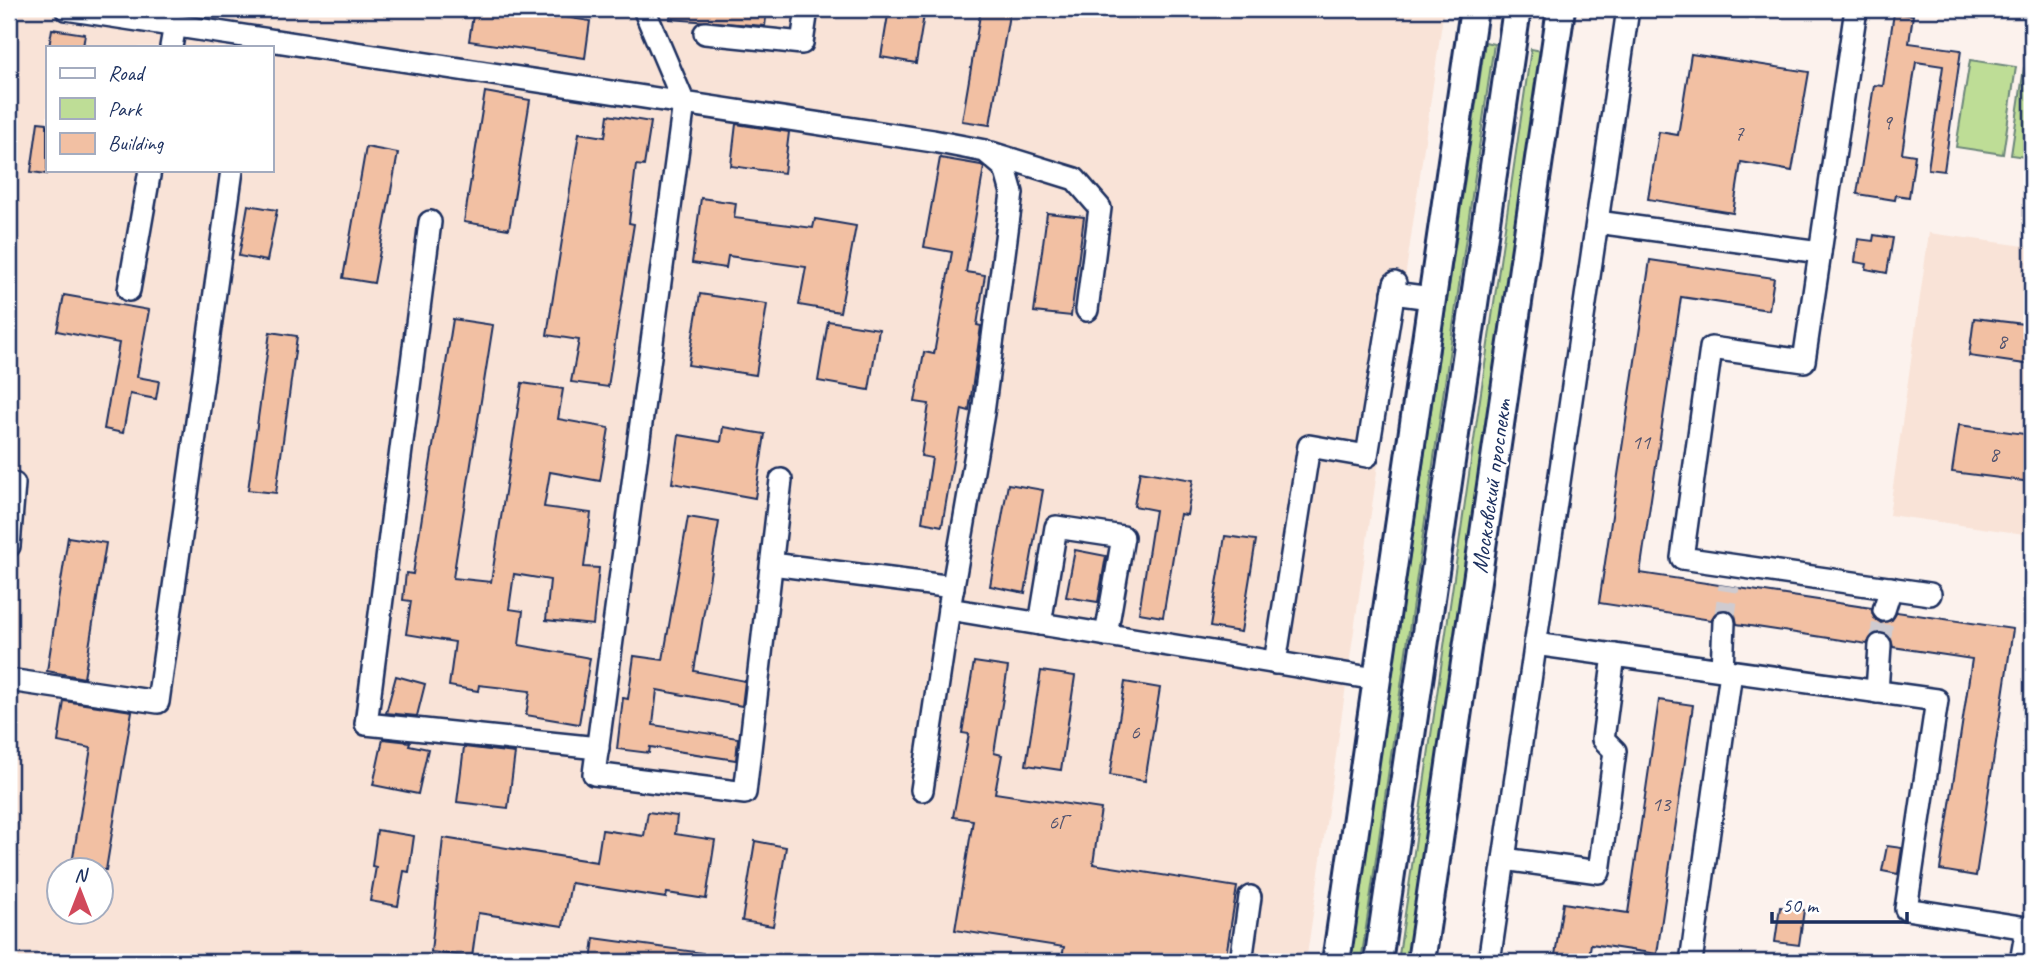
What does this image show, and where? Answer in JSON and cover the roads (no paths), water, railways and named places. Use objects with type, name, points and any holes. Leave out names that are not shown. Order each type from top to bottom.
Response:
[{"type":"main road","points":[[1336,962],[1474,9]]},
{"type":"main road","name":"Московский проспект","points":[[1378,962],[1517,9]]},
{"type":"main road","name":"Московский проспект","points":[[1421,962],[1561,9]]},
{"type":"street","points":[[66,9],[175,25],[249,42],[684,103],[985,151],[1075,178],[1100,208],[1087,310]]},
{"type":"street","points":[[644,9],[684,103],[594,774],[745,793],[781,480]]},
{"type":"street","points":[[705,33],[803,43],[807,9]]},
{"type":"street","points":[[1489,962],[1628,9]]},
{"type":"street","points":[[1856,9],[1804,361],[1711,348],[1682,558],[1732,576],[1891,588],[1930,594]]},
{"type":"street","points":[[171,46],[175,25]]},
{"type":"street","points":[[922,790],[949,609],[983,413],[1012,193],[1006,168],[985,151]]},
{"type":"street","points":[[128,290],[150,172]]},
{"type":"street","points":[[9,680],[158,702],[232,172]]},
{"type":"street","points":[[430,222],[366,724],[598,748]]},
{"type":"street","points":[[1597,222],[1820,252]]},
{"type":"street","points":[[1275,663],[1310,446],[1367,456],[1394,288],[1432,298]]},
{"type":"street","points":[[9,482],[14,484],[9,546]]},
{"type":"street","points":[[1040,624],[1056,527],[1123,537],[1106,635]]},
{"type":"street","points":[[772,564],[953,587]]},
{"type":"street","points":[[1884,610],[1891,588]]},
{"type":"street","points":[[949,609],[1376,680]]},
{"type":"street","points":[[1691,962],[1727,671],[1724,622]]},
{"type":"street","points":[[1535,644],[1937,700],[1906,909],[2027,928],[2021,962]]},
{"type":"street","points":[[1877,692],[1880,645]]},
{"type":"street","points":[[1504,859],[1599,872],[1615,751],[1603,739],[1614,655]]},
{"type":"street","points":[[1241,962],[1250,897]]},
{"type":"tunnel","points":[[1724,622],[1729,586]]},
{"type":"tunnel","points":[[1880,645],[1884,610]]}]
